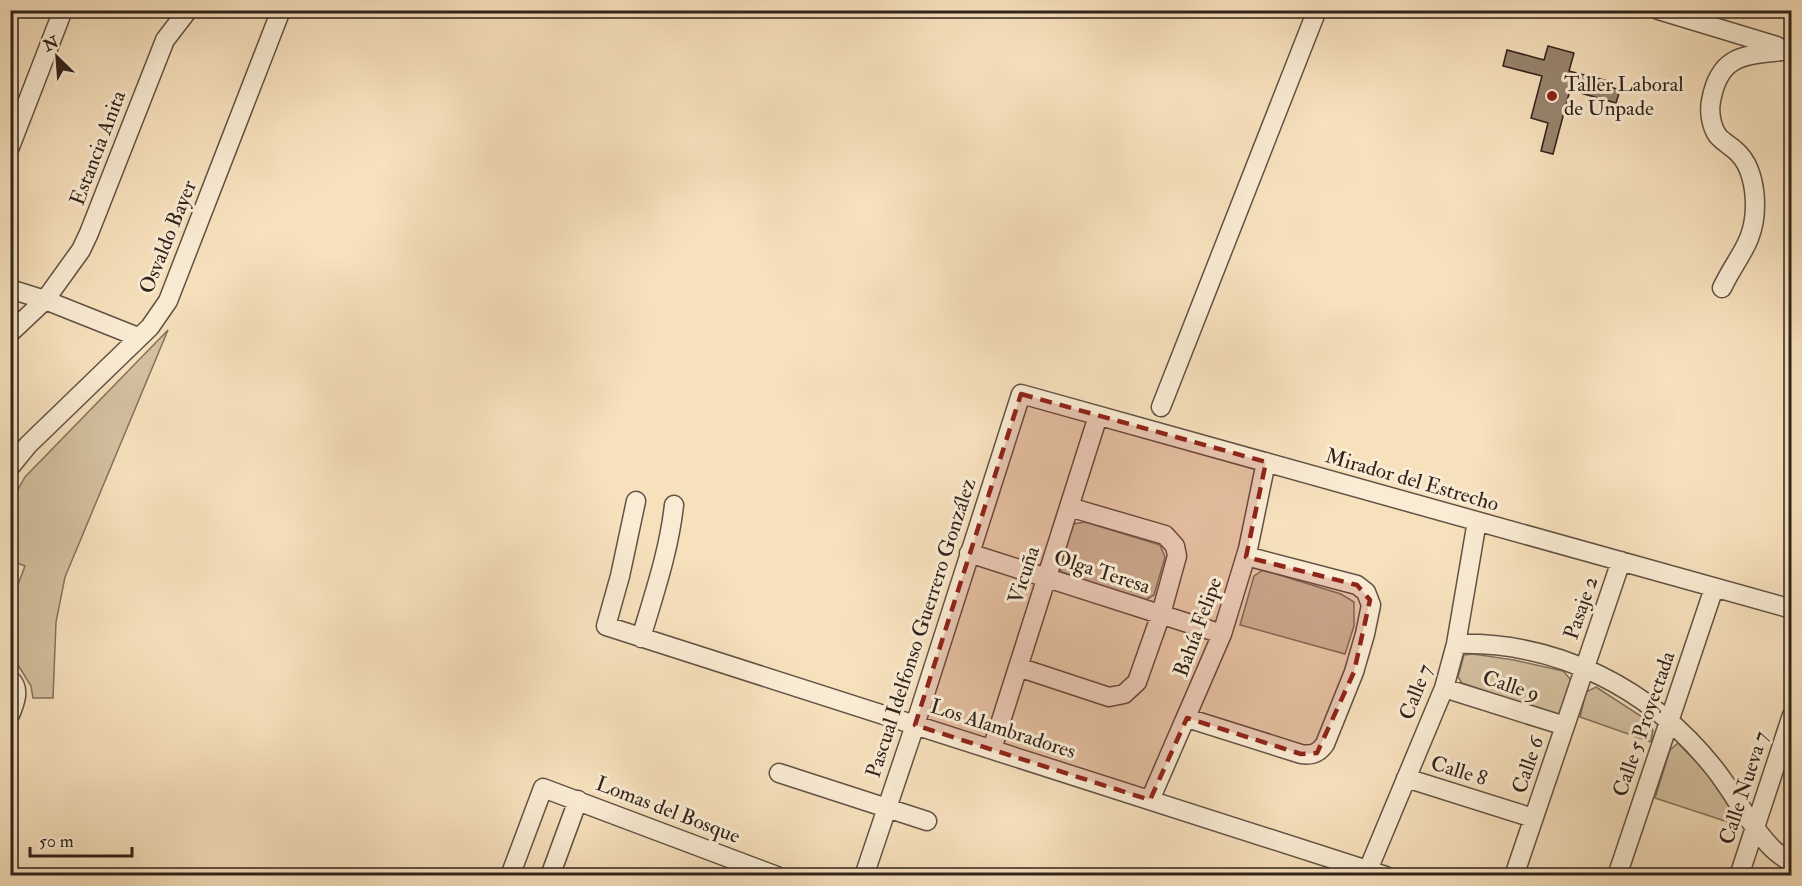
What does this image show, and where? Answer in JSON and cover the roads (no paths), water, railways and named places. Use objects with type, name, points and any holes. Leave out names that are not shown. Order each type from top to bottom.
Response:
[{"type":"street","points":[[10,147],[63,10]]},
{"type":"street","name":"Estancia Anita","points":[[10,333],[45,300],[81,250],[165,40],[188,10]]},
{"type":"street","name":"Osvaldo Bayer","points":[[10,467],[28,445],[150,327],[168,301],[281,10]]},
{"type":"street","points":[[1161,407],[1317,10]]},
{"type":"street","points":[[1658,10],[1790,50]]},
{"type":"street","points":[[1722,288],[1733,264],[1744,252],[1753,230],[1755,203],[1751,175],[1741,155],[1717,135],[1712,122],[1710,105],[1715,81],[1725,67],[1746,55],[1790,50]]},
{"type":"street","points":[[10,289],[45,300],[138,337]]},
{"type":"street","name":"Mirador del Estrecho","points":[[1021,394],[1791,609]]},
{"type":"street","name":"Pascual Idelfonso Guerrero González","points":[[864,876],[1021,394]]},
{"type":"street","name":"Vicuña","points":[[992,749],[1098,416]]},
{"type":"street","name":"Bahía Felipe","points":[[1150,800],[1222,634],[1246,556],[1266,462]]},
{"type":"street","name":"Los Alambradores","points":[[636,501],[623,565],[606,626],[1377,873]]},
{"type":"street","points":[[641,638],[660,572],[674,506]]},
{"type":"street","points":[[1018,666],[1109,697],[1124,694],[1137,682],[1161,614],[1176,556],[1173,542],[1165,535],[1069,507]]},
{"type":"street","name":"Calle 7","points":[[1377,873],[1406,778],[1444,688],[1456,644],[1477,521]]},
{"type":"street","name":"Olga Teresa","points":[[969,553],[1222,634]]},
{"type":"street","points":[[1187,718],[1307,755],[1317,753],[1325,744],[1354,672],[1371,605],[1366,592],[1357,585],[1246,556]]},
{"type":"street","name":"Pasaje 2","points":[[1584,669],[1620,561]]},
{"type":"street","name":"Calle 5 Proyectada","points":[[1617,876],[1714,588]]},
{"type":"street","points":[[1456,644],[1526,649],[1547,654],[1617,685],[1669,722],[1701,753],[1771,847],[1791,863]]},
{"type":"street","name":"Calle 6","points":[[1514,876],[1584,669]]},
{"type":"street","points":[[10,679],[14,681],[17,689],[10,715]]},
{"type":"street","name":"Calle 9","points":[[1444,688],[1565,726]]},
{"type":"street","name":"Calle Nueva 7","points":[[1739,876],[1791,715]]},
{"type":"street","points":[[779,773],[927,821]]},
{"type":"street","name":"Calle 8","points":[[1406,778],[1533,818]]},
{"type":"street","name":"Lomas del Bosque","points":[[510,876],[543,788],[777,876]]},
{"type":"street","points":[[550,876],[578,800]]},
{"type":"place","name":"Taller Laboral de Unpade","points":[[1552,96]]}]
